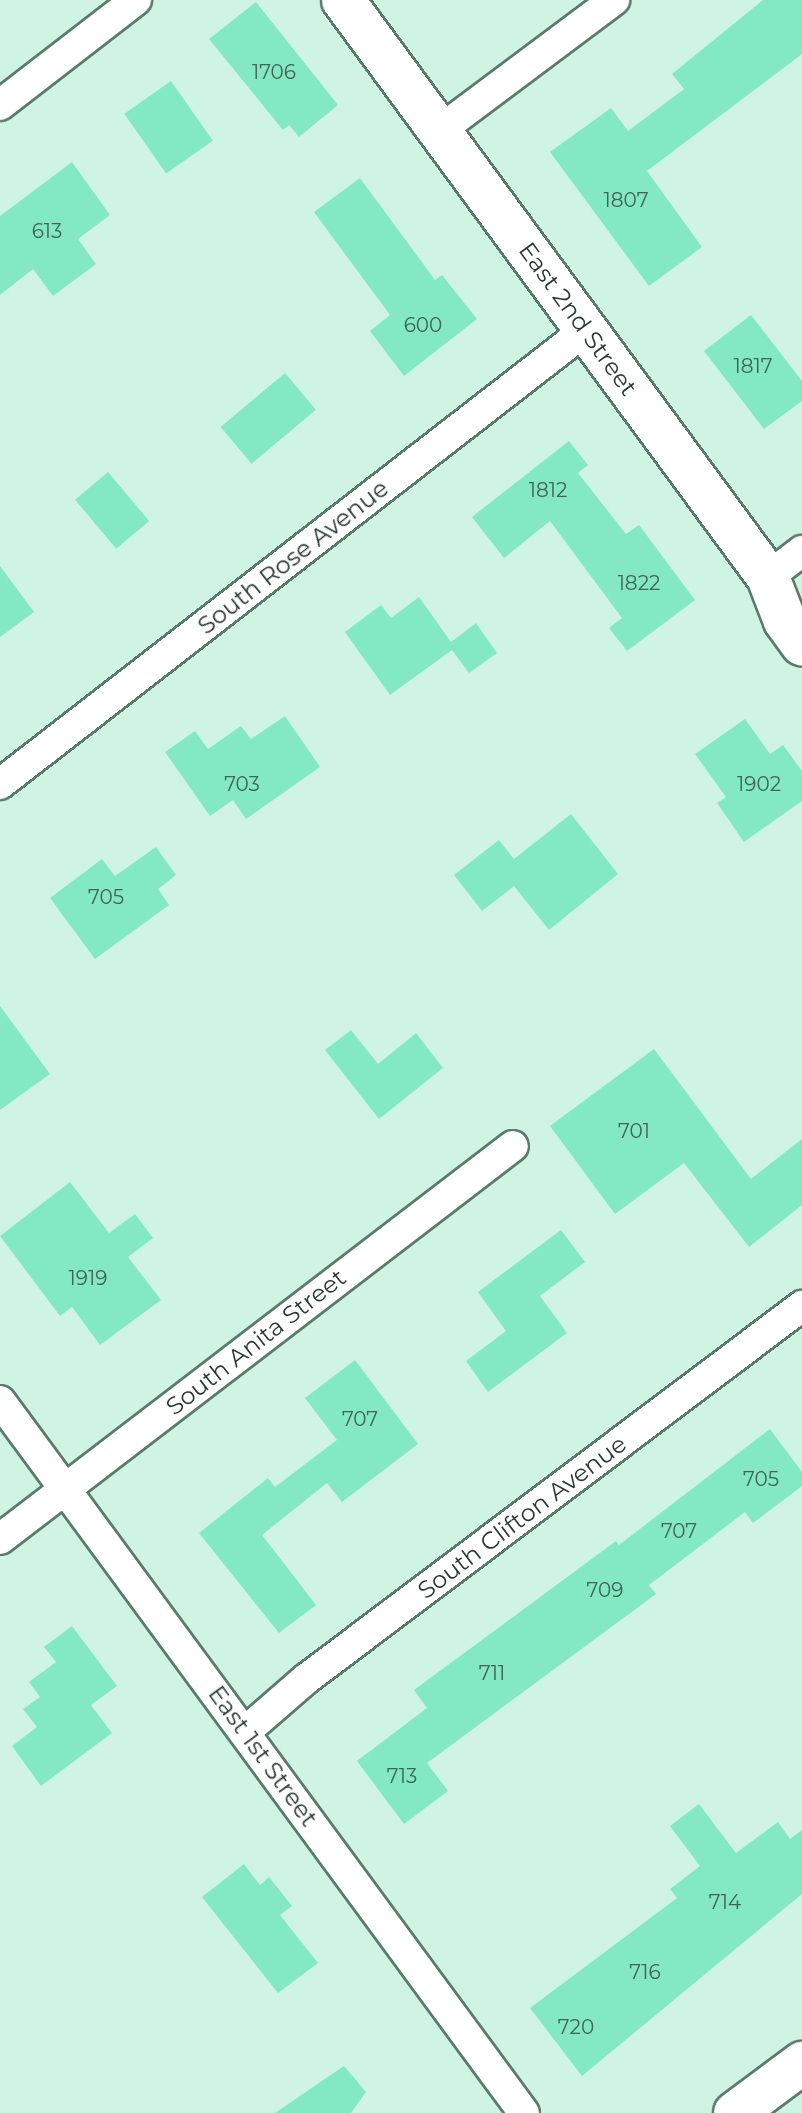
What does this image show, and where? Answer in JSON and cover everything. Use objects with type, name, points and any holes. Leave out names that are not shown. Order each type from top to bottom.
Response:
[{"type":"street","points":[[0,105],[136,0]]},
{"type":"street","name":"East 2nd Street","points":[[343,0],[768,577],[785,621],[802,644]]},
{"type":"street","points":[[439,131],[614,0]]},
{"type":"street","name":"South Rose Avenue","points":[[0,784],[586,330]]},
{"type":"street","points":[[768,577],[802,551]]},
{"type":"street","name":"South Anita Street","points":[[0,1539],[513,1146]]},
{"type":"street","name":"South Clifton Avenue","points":[[245,1732],[306,1679],[802,1306]]},
{"type":"street","name":"East 1st Street","points":[[0,1401],[524,2113]]},
{"type":"street","points":[[735,2113],[802,2063]]},
{"type":"building","points":[[763,0],[802,0],[802,54],[647,171],[702,247],[649,286],[550,152],[611,108],[628,131],[684,89],[672,74]]},
{"type":"building","points":[[256,2],[338,105],[299,137],[289,125],[283,130],[209,39]]},
{"type":"building","points":[[171,81],[213,141],[166,173],[124,114]]},
{"type":"building","points":[[72,162],[110,215],[78,239],[96,264],[53,296],[33,269],[0,295],[0,216]]},
{"type":"building","points":[[360,178],[435,280],[442,275],[477,319],[404,376],[370,331],[390,315],[314,212]]},
{"type":"building","points":[[751,315],[802,381],[802,401],[764,429],[704,351]]},
{"type":"building","points":[[285,373],[316,410],[252,464],[221,427]]},
{"type":"building","points":[[569,441],[588,465],[578,473],[626,534],[639,525],[695,600],[627,651],[609,628],[622,618],[550,521],[504,558],[472,517]]},
{"type":"building","points":[[108,472],[149,521],[116,549],[75,500]]},
{"type":"building","points":[[0,566],[34,612],[0,637]]},
{"type":"building","points":[[419,597],[451,642],[476,623],[497,653],[469,673],[452,650],[390,695],[345,632],[381,605],[391,618]]},
{"type":"building","points":[[285,716],[320,767],[246,819],[233,800],[210,816],[165,752],[195,731],[208,749],[241,726],[251,739]]},
{"type":"building","points":[[745,719],[770,754],[783,745],[802,771],[802,801],[744,842],[717,803],[726,797],[695,754]]},
{"type":"building","points":[[571,814],[618,874],[549,930],[514,886],[482,911],[454,875],[499,840],[514,859]]},
{"type":"building","points":[[156,847],[176,875],[158,889],[169,905],[95,959],[50,898],[102,859],[115,876]]},
{"type":"building","points":[[0,1006],[50,1074],[0,1110]]},
{"type":"building","points":[[351,1030],[378,1064],[416,1033],[443,1068],[379,1119],[325,1050]]},
{"type":"building","points":[[654,1049],[751,1179],[802,1139],[802,1205],[749,1247],[684,1163],[615,1214],[550,1126]]},
{"type":"building","points":[[70,1182],[109,1233],[135,1214],[153,1238],[128,1257],[161,1300],[100,1345],[72,1307],[60,1316],[0,1236]]},
{"type":"building","points":[[561,1230],[585,1262],[540,1296],[567,1333],[488,1392],[466,1361],[506,1331],[478,1292]]},
{"type":"building","points":[[355,1360],[418,1444],[342,1502],[327,1483],[262,1535],[316,1605],[279,1633],[199,1533],[268,1478],[275,1487],[337,1440],[305,1398]]},
{"type":"building","points":[[770,1429],[802,1472],[802,1486],[753,1523],[745,1512],[649,1585],[656,1594],[427,1763],[448,1791],[404,1824],[357,1761],[427,1708],[414,1690],[616,1541],[619,1545]]},
{"type":"building","points":[[72,1626],[117,1686],[91,1705],[112,1733],[41,1786],[12,1746],[37,1727],[23,1709],[40,1697],[29,1682],[56,1662],[44,1647]]},
{"type":"building","points":[[699,1804],[736,1853],[778,1822],[790,1839],[802,1830],[802,1894],[582,2076],[530,2008],[677,1898],[670,1889],[700,1866],[670,1826]]},
{"type":"building","points":[[244,1864],[260,1885],[269,1877],[292,1906],[280,1915],[318,1963],[278,1993],[202,1897]]},
{"type":"building","points":[[344,2066],[366,2092],[351,2113],[275,2113]]}]
